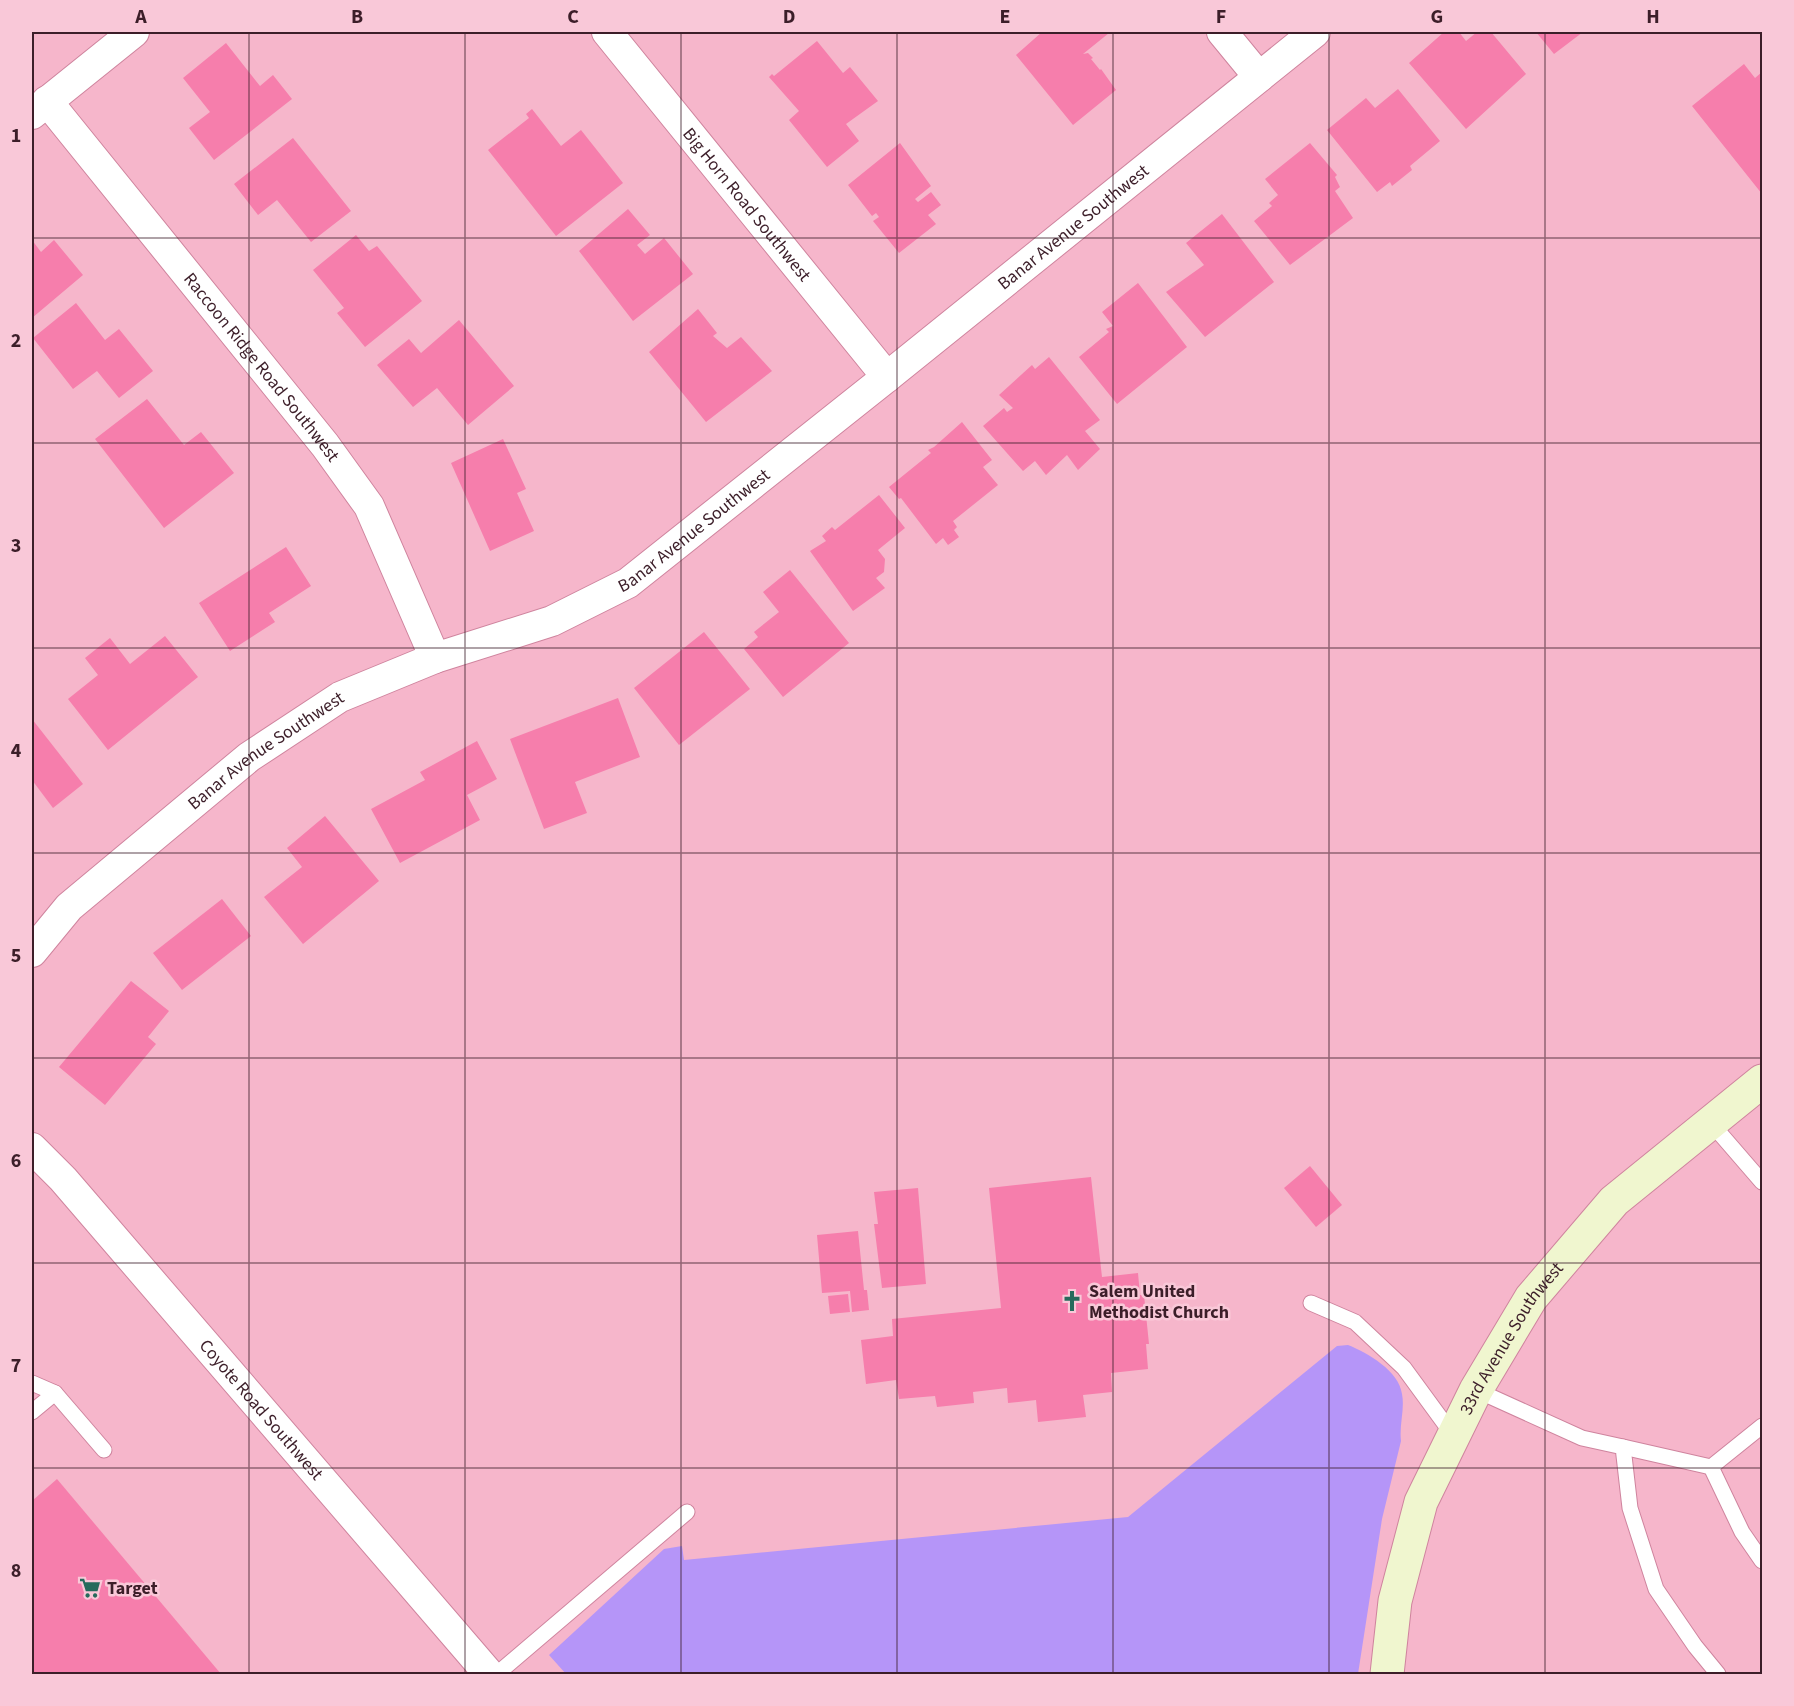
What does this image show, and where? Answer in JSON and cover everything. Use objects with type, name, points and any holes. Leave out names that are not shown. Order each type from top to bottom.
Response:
[{"type":"street","points":[[39,108],[134,32]]},
{"type":"street","name":"Big Horn Road Southwest","points":[[607,32],[887,377]]},
{"type":"street","points":[[1222,32],[1259,77]]},
{"type":"street","name":"Banar Avenue Southwest","points":[[32,952],[69,907],[249,757],[340,697],[435,658],[552,621],[628,583],[1315,32]]},
{"type":"street","name":"Raccoon Ridge Road Southwest","points":[[39,108],[325,445],[369,506],[435,658]]},
{"type":"street","name":"33rd Avenue Southwest","points":[[1387,1674],[1395,1601],[1421,1502],[1476,1390],[1531,1298],[1614,1201],[1762,1082]]},
{"type":"street","name":"Coyote Road Southwest","points":[[32,1148],[63,1179],[489,1674]]},
{"type":"lane","points":[[1711,1123],[1762,1182]]},
{"type":"lane","points":[[1311,1304],[1354,1322],[1404,1368],[1453,1435]]},
{"type":"lane","points":[[32,1383],[55,1393],[104,1450]]},
{"type":"lane","points":[[1476,1390],[1582,1438],[1711,1467]]},
{"type":"lane","points":[[32,1412],[55,1393]]},
{"type":"lane","points":[[1711,1467],[1762,1426]]},
{"type":"lane","points":[[1623,1447],[1630,1508],[1656,1589],[1695,1646],[1718,1674]]},
{"type":"lane","points":[[1711,1467],[1742,1532],[1762,1561]]},
{"type":"lane","points":[[497,1674],[687,1512]]},
{"type":"shaded area","points":[[1348,1345],[1373,1358],[1389,1370],[1400,1386],[1403,1400],[1401,1441],[1382,1519],[1358,1674],[566,1674],[549,1655],[664,1549],[682,1546],[684,1560],[1128,1517],[1337,1346]]},
{"type":"building","points":[[1042,32],[1109,33],[1083,54],[1088,53],[1093,58],[1091,59],[1116,90],[1073,125],[1016,55]]},
{"type":"building","points":[[1444,32],[1459,32],[1466,41],[1477,32],[1491,32],[1526,74],[1466,129],[1409,63]]},
{"type":"building","points":[[1536,32],[1583,32],[1554,54]]},
{"type":"building","points":[[817,41],[843,73],[850,67],[878,101],[846,124],[859,141],[827,167],[789,120],[799,111],[769,77],[772,74],[774,76]]},
{"type":"building","points":[[226,43],[260,86],[273,75],[292,99],[214,160],[189,128],[210,112],[183,78]]},
{"type":"building","points":[[1744,64],[1755,78],[1762,72],[1762,194],[1692,106]]},
{"type":"building","points":[[1398,89],[1440,141],[1410,166],[1412,170],[1392,186],[1390,182],[1377,192],[1327,130],[1366,98],[1375,108]]},
{"type":"building","points":[[532,109],[561,146],[581,130],[623,183],[556,236],[488,150],[529,118],[526,114]]},
{"type":"building","points":[[293,138],[351,211],[311,242],[277,200],[258,215],[234,184]]},
{"type":"building","points":[[900,143],[931,186],[915,199],[918,202],[931,192],[941,205],[928,215],[936,224],[899,253],[873,221],[879,217],[876,213],[872,216],[848,185]]},
{"type":"building","points":[[1310,143],[1337,175],[1335,177],[1340,187],[1335,191],[1353,218],[1290,265],[1254,221],[1272,206],[1269,203],[1278,195],[1265,179]]},
{"type":"building","points":[[628,209],[650,235],[637,245],[645,254],[664,238],[693,274],[633,321],[579,251]]},
{"type":"building","points":[[1222,214],[1274,282],[1205,337],[1166,292],[1204,265],[1186,243]]},
{"type":"building","points":[[356,235],[369,251],[377,246],[422,301],[365,347],[337,313],[344,308],[313,270]]},
{"type":"building","points":[[32,240],[41,252],[54,240],[83,275],[32,318]]},
{"type":"building","points":[[1138,283],[1187,347],[1117,404],[1079,357],[1109,332],[1106,329],[1113,326],[1102,312]]},
{"type":"building","points":[[76,303],[105,340],[119,329],[153,371],[119,398],[97,371],[73,389],[33,338]]},
{"type":"building","points":[[698,309],[717,333],[713,336],[727,348],[741,337],[772,371],[706,422],[649,352]]},
{"type":"building","points":[[459,320],[514,386],[468,425],[437,388],[413,407],[377,365],[409,339],[421,353]]},
{"type":"building","points":[[1049,357],[1100,420],[1085,431],[1100,449],[1078,470],[1067,455],[1046,475],[1035,461],[1023,471],[983,426],[1004,408],[1007,412],[1013,408],[999,395],[1032,365],[1035,369]]},
{"type":"building","points":[[147,399],[184,445],[201,432],[234,473],[164,528],[95,439]]},
{"type":"building","points":[[962,422],[992,460],[983,467],[998,485],[953,521],[957,527],[954,530],[959,537],[948,545],[943,538],[936,544],[901,498],[899,499],[889,487],[931,453],[928,450]]},
{"type":"building","points":[[503,439],[526,489],[517,493],[534,531],[490,551],[451,463]]},
{"type":"building","points":[[879,495],[905,528],[878,550],[885,559],[884,572],[876,578],[885,588],[853,611],[810,551],[826,541],[822,536],[832,527],[835,530]]},
{"type":"building","points":[[286,547],[311,586],[269,613],[275,622],[230,651],[199,603]]},
{"type":"building","points":[[790,570],[849,643],[783,697],[744,649],[758,637],[754,632],[779,612],[763,592]]},
{"type":"building","points":[[704,632],[750,689],[679,745],[634,688]]},
{"type":"building","points":[[165,636],[198,677],[108,750],[68,699],[98,675],[85,658],[110,638],[130,664]]},
{"type":"building","points":[[618,698],[640,757],[575,782],[587,813],[544,829],[510,739]]},
{"type":"building","points":[[32,719],[83,784],[53,808],[32,780]]},
{"type":"building","points":[[477,741],[497,779],[467,795],[480,820],[400,863],[371,809],[425,780],[420,772]]},
{"type":"building","points":[[325,816],[379,881],[303,944],[264,897],[302,867],[287,848]]},
{"type":"building","points":[[222,899],[251,936],[182,990],[153,953]]},
{"type":"building","points":[[131,981],[169,1011],[148,1037],[156,1044],[105,1105],[59,1067]]},
{"type":"building","points":[[1310,1166],[1342,1205],[1316,1227],[1284,1188]]},
{"type":"building","name":"Salem United Methodist Church","points":[[1091,1177],[1102,1277],[1138,1273],[1140,1295],[1144,1295],[1149,1344],[1146,1344],[1148,1369],[1111,1373],[1112,1392],[1083,1395],[1086,1417],[1038,1422],[1036,1400],[1008,1403],[1007,1388],[973,1392],[974,1403],[937,1407],[935,1396],[899,1399],[896,1380],[866,1384],[861,1340],[893,1336],[892,1319],[1001,1308],[989,1188]]},
{"type":"building","points":[[918,1188],[926,1284],[882,1288],[874,1224],[878,1224],[874,1192]]},
{"type":"building","points":[[858,1231],[864,1290],[867,1290],[869,1310],[852,1312],[850,1291],[822,1293],[817,1235]]},
{"type":"building","points":[[848,1294],[850,1312],[830,1314],[828,1296]]},
{"type":"building","name":"Target","points":[[57,1479],[221,1674],[32,1674],[32,1501]]},
{"type":"place","name":"Salem United Methodist Church","points":[[1072,1301]]},
{"type":"place","name":"Target","points":[[90,1588]]}]
